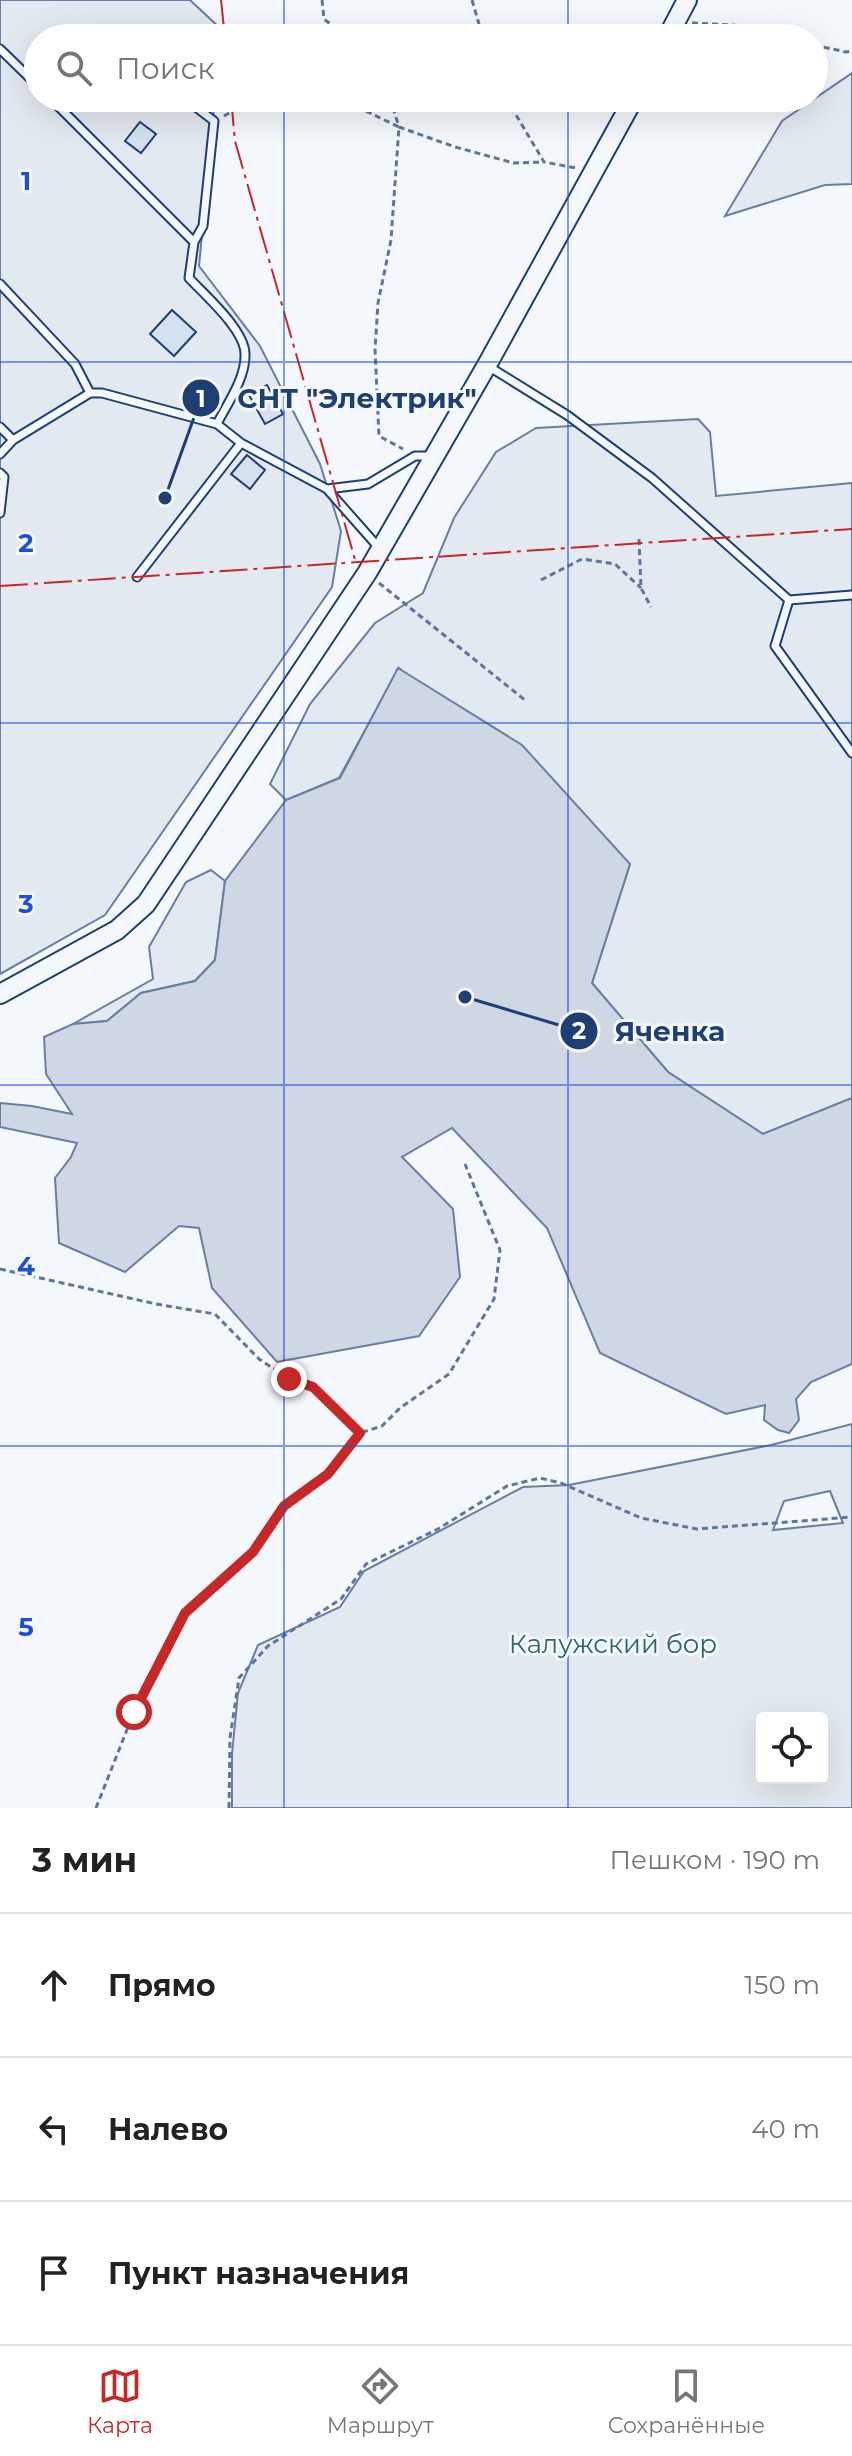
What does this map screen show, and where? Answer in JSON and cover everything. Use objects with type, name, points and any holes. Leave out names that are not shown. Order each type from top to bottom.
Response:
[{"type":"street","points":[[675,24],[687,0]]},
{"type":"street","points":[[0,994],[117,930],[146,904],[381,550],[626,112]]},
{"type":"lane","points":[[0,49],[24,72]]},
{"type":"lane","points":[[64,112],[194,242]]},
{"type":"lane","points":[[202,112],[214,121],[203,226],[194,242],[189,278],[238,331],[246,353],[237,384],[217,424]]},
{"type":"lane","points":[[0,284],[75,364],[90,393]]},
{"type":"lane","points":[[487,365],[567,415],[652,478],[789,600],[852,595]]},
{"type":"lane","points":[[0,454],[13,440],[90,393],[102,393],[217,424],[241,443],[327,489],[381,550]]},
{"type":"lane","points":[[0,427],[13,440]]},
{"type":"lane","points":[[137,577],[241,443]]},
{"type":"lane","points":[[327,489],[368,484],[415,456],[435,456]]},
{"type":"lane","points":[[0,473],[4,477],[0,513]]},
{"type":"lane","points":[[789,600],[775,646],[852,753]]},
{"type":"path","points":[[322,0],[324,19],[330,24]]},
{"type":"path","points":[[472,0],[479,24]]},
{"type":"path","points":[[828,48],[852,51]]},
{"type":"path","points":[[214,121],[230,112]]},
{"type":"path","points":[[368,112],[455,147],[514,163],[544,162],[595,169]]},
{"type":"path","points":[[394,112],[399,127],[391,240],[378,303],[376,374],[379,436],[415,456]]},
{"type":"path","points":[[514,112],[544,162]]},
{"type":"path","points":[[639,539],[641,588]]},
{"type":"path","points":[[541,580],[582,559],[615,564],[641,588],[651,607]]},
{"type":"path","points":[[367,573],[525,700]]},
{"type":"path","points":[[96,1808],[134,1712],[185,1613],[253,1552],[284,1506],[328,1474],[360,1433],[382,1426],[400,1408],[449,1374],[494,1299],[500,1250],[465,1164]]},
{"type":"path","points":[[0,1269],[215,1314],[259,1359],[289,1379],[313,1387],[360,1433]]},
{"type":"path","points":[[229,1808],[230,1738],[239,1678],[268,1646],[341,1599],[366,1564],[438,1529],[507,1486],[540,1478],[550,1480],[605,1500],[641,1518],[697,1529],[852,1517]]},
{"type":"green space","points":[[0,0],[190,0],[216,24],[24,24],[24,112],[214,112],[199,266],[260,346],[320,464],[341,531],[332,587],[105,915],[0,974]]},
{"type":"green space","points":[[852,73],[852,184],[825,185],[725,216],[782,121],[795,112],[828,112],[828,89]]},
{"type":"green space","points":[[698,419],[710,432],[716,496],[852,483],[852,1098],[763,1134],[668,1072],[592,983],[630,864],[399,668],[339,778],[286,800],[270,784],[310,704],[375,623],[423,593],[454,518],[496,452],[536,428]]},
{"type":"green space","points":[[211,870],[225,881],[215,960],[195,981],[141,993],[107,1021],[73,1024],[153,979],[149,947],[186,882]]},
{"type":"green space","name":"Калужский бор","points":[[852,1424],[852,1808],[232,1808],[232,1754],[238,1693],[258,1645],[340,1607],[364,1571],[523,1487],[569,1485],[771,1445]],"holes":[[[830,1491],[843,1523],[773,1530],[784,1501]]]},
{"type":"shaded area","points":[[398,668],[522,745],[630,864],[592,983],[668,1072],[763,1134],[852,1098],[852,1364],[811,1382],[796,1399],[799,1420],[789,1433],[778,1430],[764,1420],[765,1405],[726,1414],[600,1353],[547,1228],[452,1128],[402,1157],[453,1209],[460,1277],[419,1336],[277,1362],[212,1288],[199,1228],[179,1226],[125,1272],[59,1243],[55,1178],[77,1143],[0,1127],[0,1103],[72,1114],[46,1074],[44,1037],[73,1024],[107,1021],[141,993],[195,981],[215,960],[225,881],[286,800],[340,778]]},
{"type":"building","points":[[140,122],[156,134],[141,153],[125,141]]},
{"type":"building","points":[[172,310],[196,332],[174,356],[150,334]]},
{"type":"building","points":[[267,385],[283,414],[265,424],[249,395]]},
{"type":"building","points":[[247,455],[265,470],[250,489],[231,474]]},
{"type":"power","points":[[221,0],[224,24]]},
{"type":"power","points":[[232,112],[235,141],[356,563]]},
{"type":"power","points":[[0,586],[852,529]]},
{"type":"place","name":"СНТ \"Электрик\"","points":[[165,498]]},
{"type":"place","name":"Яченка","points":[[465,997]]},
{"type":"route","points":[[134,1712],[185,1613],[253,1552],[284,1506],[328,1474],[360,1433],[313,1387],[289,1379]]}]
